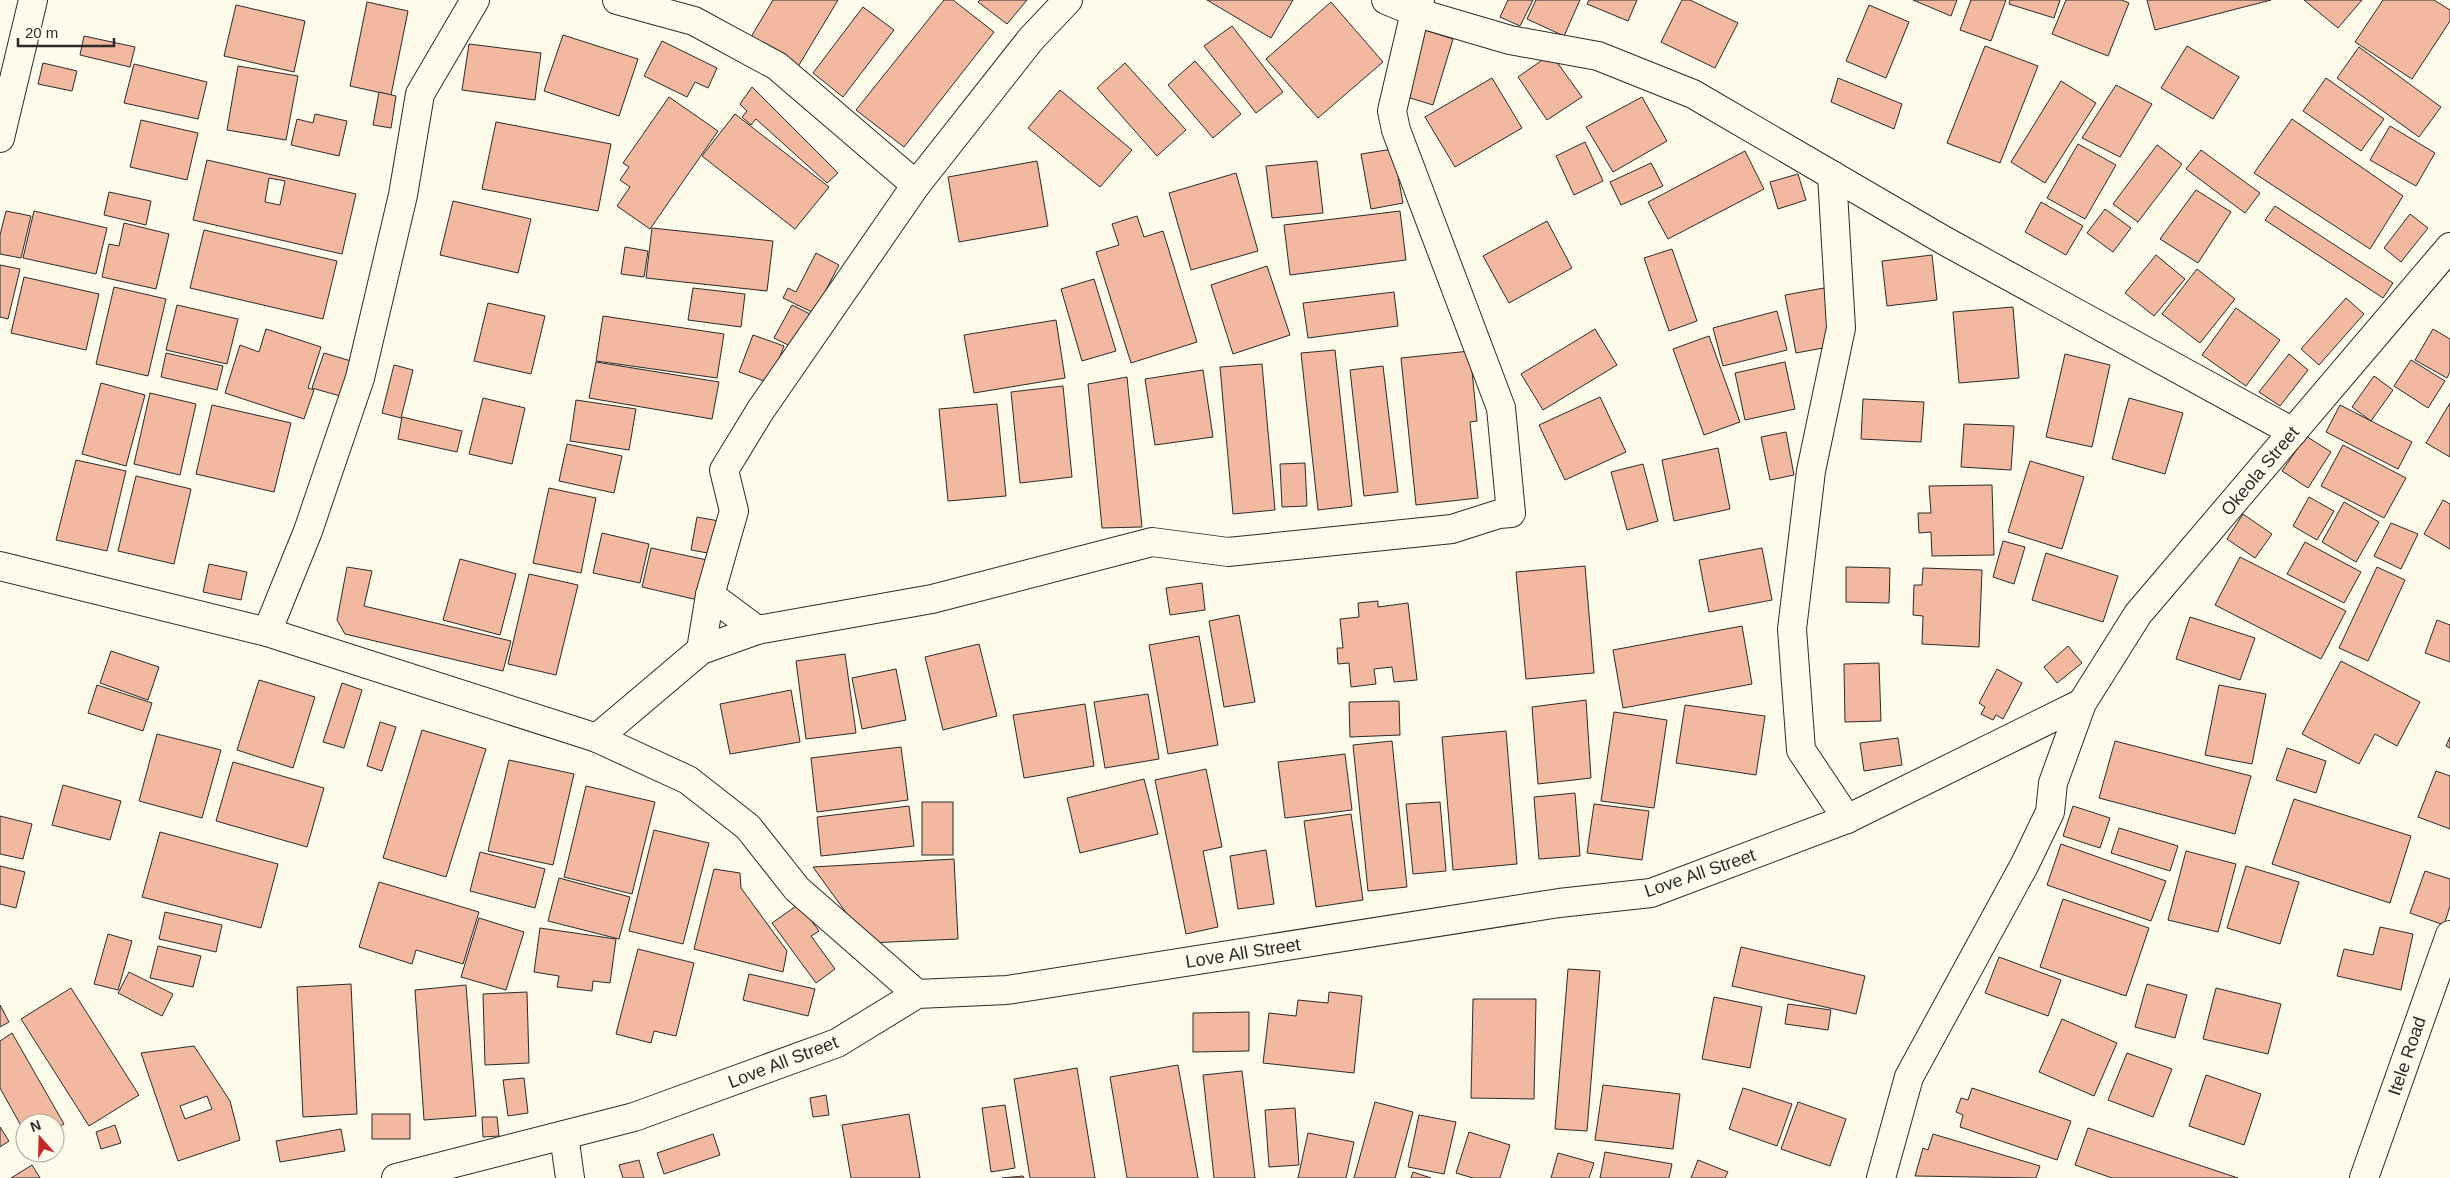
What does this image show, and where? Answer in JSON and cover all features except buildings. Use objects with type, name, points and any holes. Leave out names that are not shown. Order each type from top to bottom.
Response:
[{"type":"street","points":[[0,138],[33,0]]},
{"type":"street","points":[[267,632],[308,531],[360,378],[403,195],[420,94],[475,0]]},
{"type":"street","points":[[617,0],[694,21],[777,66],[916,185]]},
{"type":"street","points":[[701,650],[710,596],[734,511],[724,470],[760,411],[916,185],[1031,39],[1068,0]]},
{"type":"street","points":[[1386,0],[1417,6],[1510,40],[1598,56],[1693,94],[1945,241],[2293,432]]},
{"type":"street","points":[[597,738],[701,650],[757,630],[932,599],[1152,542],[1228,552],[1452,529],[1499,514],[1511,513],[1501,408],[1396,130],[1392,111],[1417,6]]},
{"type":"street","points":[[1832,175],[1841,328],[1811,471],[1792,629],[1801,750],[1848,819]]},
{"type":"street","name":"Okeola Street","points":[[1881,1178],[1909,1077],[2025,864],[2050,812],[2053,783],[2082,703],[2138,614],[2450,247]]},
{"type":"street","points":[[0,566],[267,632],[597,738],[688,780],[748,827],[797,889],[917,994]]},
{"type":"street","points":[[710,596],[757,630]]},
{"type":"street","name":"Love All Street","points":[[396,1178],[634,1117],[836,1043],[917,994],[1007,990],[1559,903],[1651,893],[1848,819],[2082,703]]},
{"type":"street","name":"Itele Road","points":[[2364,1178],[2450,935]]},
{"type":"street","points":[[564,1135],[570,1178]]}]
